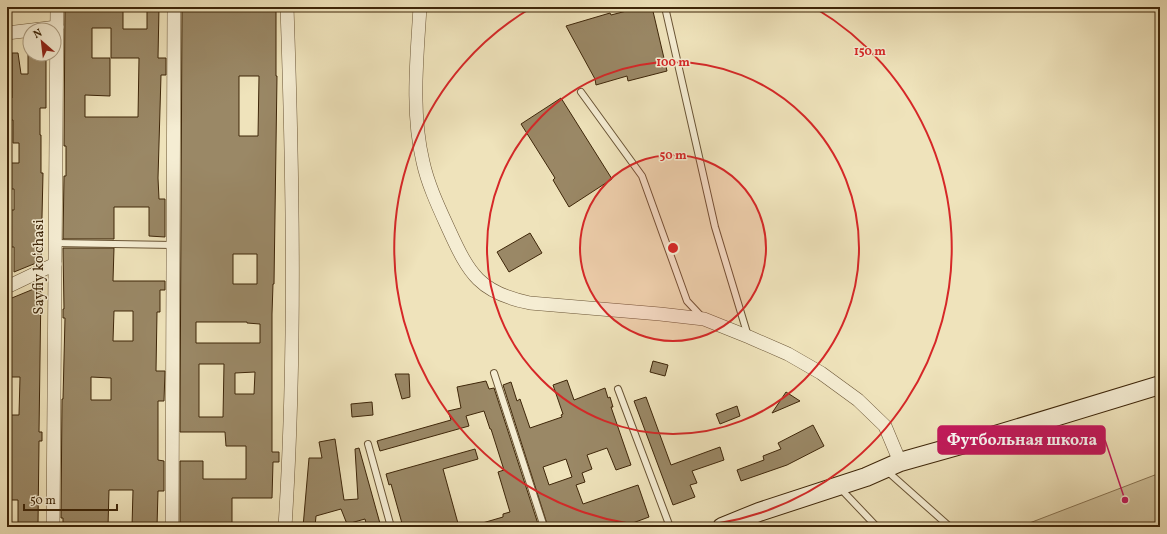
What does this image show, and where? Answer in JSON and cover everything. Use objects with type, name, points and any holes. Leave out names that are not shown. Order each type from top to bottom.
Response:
[{"type":"main road","points":[[722,527],[758,512],[866,477],[892,465],[1160,386]]},
{"type":"street","name":"Sayfiy koʻchasi","points":[[57,7],[57,22]]},
{"type":"street","points":[[172,527],[174,7]]},
{"type":"street","points":[[285,527],[292,344],[287,7]]},
{"type":"street","points":[[420,7],[416,93],[418,140],[423,163],[437,203],[455,244],[476,278],[495,292],[511,299],[530,303],[704,319],[788,354],[821,373],[858,400],[886,426],[892,465]]},
{"type":"street","points":[[7,32],[22,30]]},
{"type":"street","name":"Sayfiy koʻchasi","points":[[53,527],[57,62]]},
{"type":"street","points":[[7,287],[55,264]]},
{"type":"lane","points":[[666,7],[715,226],[749,337]]},
{"type":"lane","points":[[582,92],[642,176],[687,301],[704,319]]},
{"type":"lane","points":[[55,242],[173,245]]},
{"type":"lane","points":[[494,373],[544,527]]},
{"type":"lane","points":[[618,390],[670,527]]},
{"type":"lane","points":[[368,444],[391,527]]},
{"type":"lane","points":[[892,465],[947,526]]},
{"type":"lane","points":[[838,486],[877,527]]},
{"type":"shaded area","points":[[1160,473],[1160,527],[1019,527]]},
{"type":"building","points":[[65,7],[123,8],[123,29],[147,29],[147,7],[159,7],[158,58],[166,58],[166,75],[161,75],[158,178],[159,199],[165,199],[165,237],[149,236],[149,207],[114,207],[114,239],[63,239],[64,176],[66,176],[66,146],[64,146]],"holes":[[[92,28],[111,28],[111,58],[139,58],[138,117],[85,117],[85,95],[110,96],[110,58],[92,58]]]},
{"type":"building","points":[[182,7],[276,7],[277,76],[274,284],[272,314],[272,452],[279,452],[279,462],[273,462],[272,498],[232,498],[232,527],[180,527],[180,461],[203,461],[203,479],[246,479],[246,446],[226,446],[225,432],[180,432]],"holes":[[[239,76],[259,76],[258,136],[239,136]],[[233,254],[257,254],[257,284],[233,284]],[[196,322],[247,322],[260,324],[260,343],[196,343]],[[199,364],[224,364],[223,417],[199,417]],[[255,372],[254,394],[235,394],[235,373]]]},
{"type":"building","points":[[642,7],[652,7],[667,71],[628,81],[627,76],[596,85],[595,79],[566,26],[610,13],[611,15]]},
{"type":"building","points":[[12,53],[18,53],[21,74],[28,74],[28,62],[46,62],[46,108],[40,108],[41,173],[43,173],[41,261],[14,272],[14,247],[7,247],[8,210],[14,210],[14,189],[11,189],[11,173],[7,173],[7,163],[19,163],[19,143],[13,143],[13,120],[7,120],[7,98],[12,98]]},
{"type":"building","points":[[561,98],[612,179],[569,207],[553,180],[555,178],[521,124]]},
{"type":"building","points":[[530,233],[542,253],[509,272],[497,252]]},
{"type":"building","points":[[63,248],[114,248],[113,281],[165,281],[165,290],[160,290],[160,312],[157,312],[156,371],[165,371],[164,401],[158,401],[158,460],[164,461],[164,491],[158,491],[157,527],[132,527],[133,490],[109,490],[108,527],[63,527],[63,518],[61,518],[64,309]],"holes":[[[114,311],[133,311],[133,341],[113,341]],[[91,377],[111,378],[111,400],[91,400]]]},
{"type":"building","points":[[41,286],[39,432],[42,432],[42,441],[39,441],[38,525],[36,525],[36,527],[18,527],[18,500],[7,500],[7,489],[9,489],[9,461],[7,461],[7,415],[19,415],[20,377],[10,377],[10,351],[7,351],[7,300]]},
{"type":"building","points":[[653,361],[668,365],[665,376],[650,372]]},
{"type":"building","points":[[395,374],[409,374],[410,397],[402,399]]},
{"type":"building","points":[[567,380],[574,400],[605,388],[608,398],[610,397],[613,407],[611,407],[631,465],[616,470],[607,448],[587,455],[592,469],[582,473],[585,482],[576,485],[583,504],[638,485],[649,517],[622,527],[548,527],[503,385],[511,382],[517,401],[520,399],[530,428],[562,417],[561,415],[563,414],[553,385]],"holes":[[[566,459],[572,477],[549,485],[543,467]]]},
{"type":"building","points":[[486,381],[489,389],[494,388],[539,527],[479,527],[479,524],[503,517],[503,514],[510,512],[498,472],[504,470],[484,411],[466,416],[469,426],[380,451],[377,441],[451,420],[448,411],[461,408],[457,387]]},
{"type":"building","points":[[786,392],[800,401],[772,413]]},
{"type":"building","points":[[646,397],[671,465],[720,447],[724,460],[692,471],[697,483],[690,485],[695,497],[673,505],[634,401]]},
{"type":"building","points":[[372,402],[373,415],[352,417],[351,404]]},
{"type":"building","points":[[737,406],[740,416],[720,424],[716,414]]},
{"type":"building","points":[[813,425],[824,446],[787,465],[741,481],[737,470],[764,460],[763,456],[781,449],[778,443]]},
{"type":"building","points":[[335,439],[344,500],[358,499],[355,449],[359,448],[381,527],[367,527],[365,519],[347,524],[341,509],[316,516],[315,527],[303,527],[309,458],[322,458],[319,442]]},
{"type":"building","points":[[475,449],[478,459],[443,469],[459,527],[403,527],[391,484],[389,485],[386,474]]},
{"type":"place","name":"Футбольная школа","points":[[1125,500]]}]
